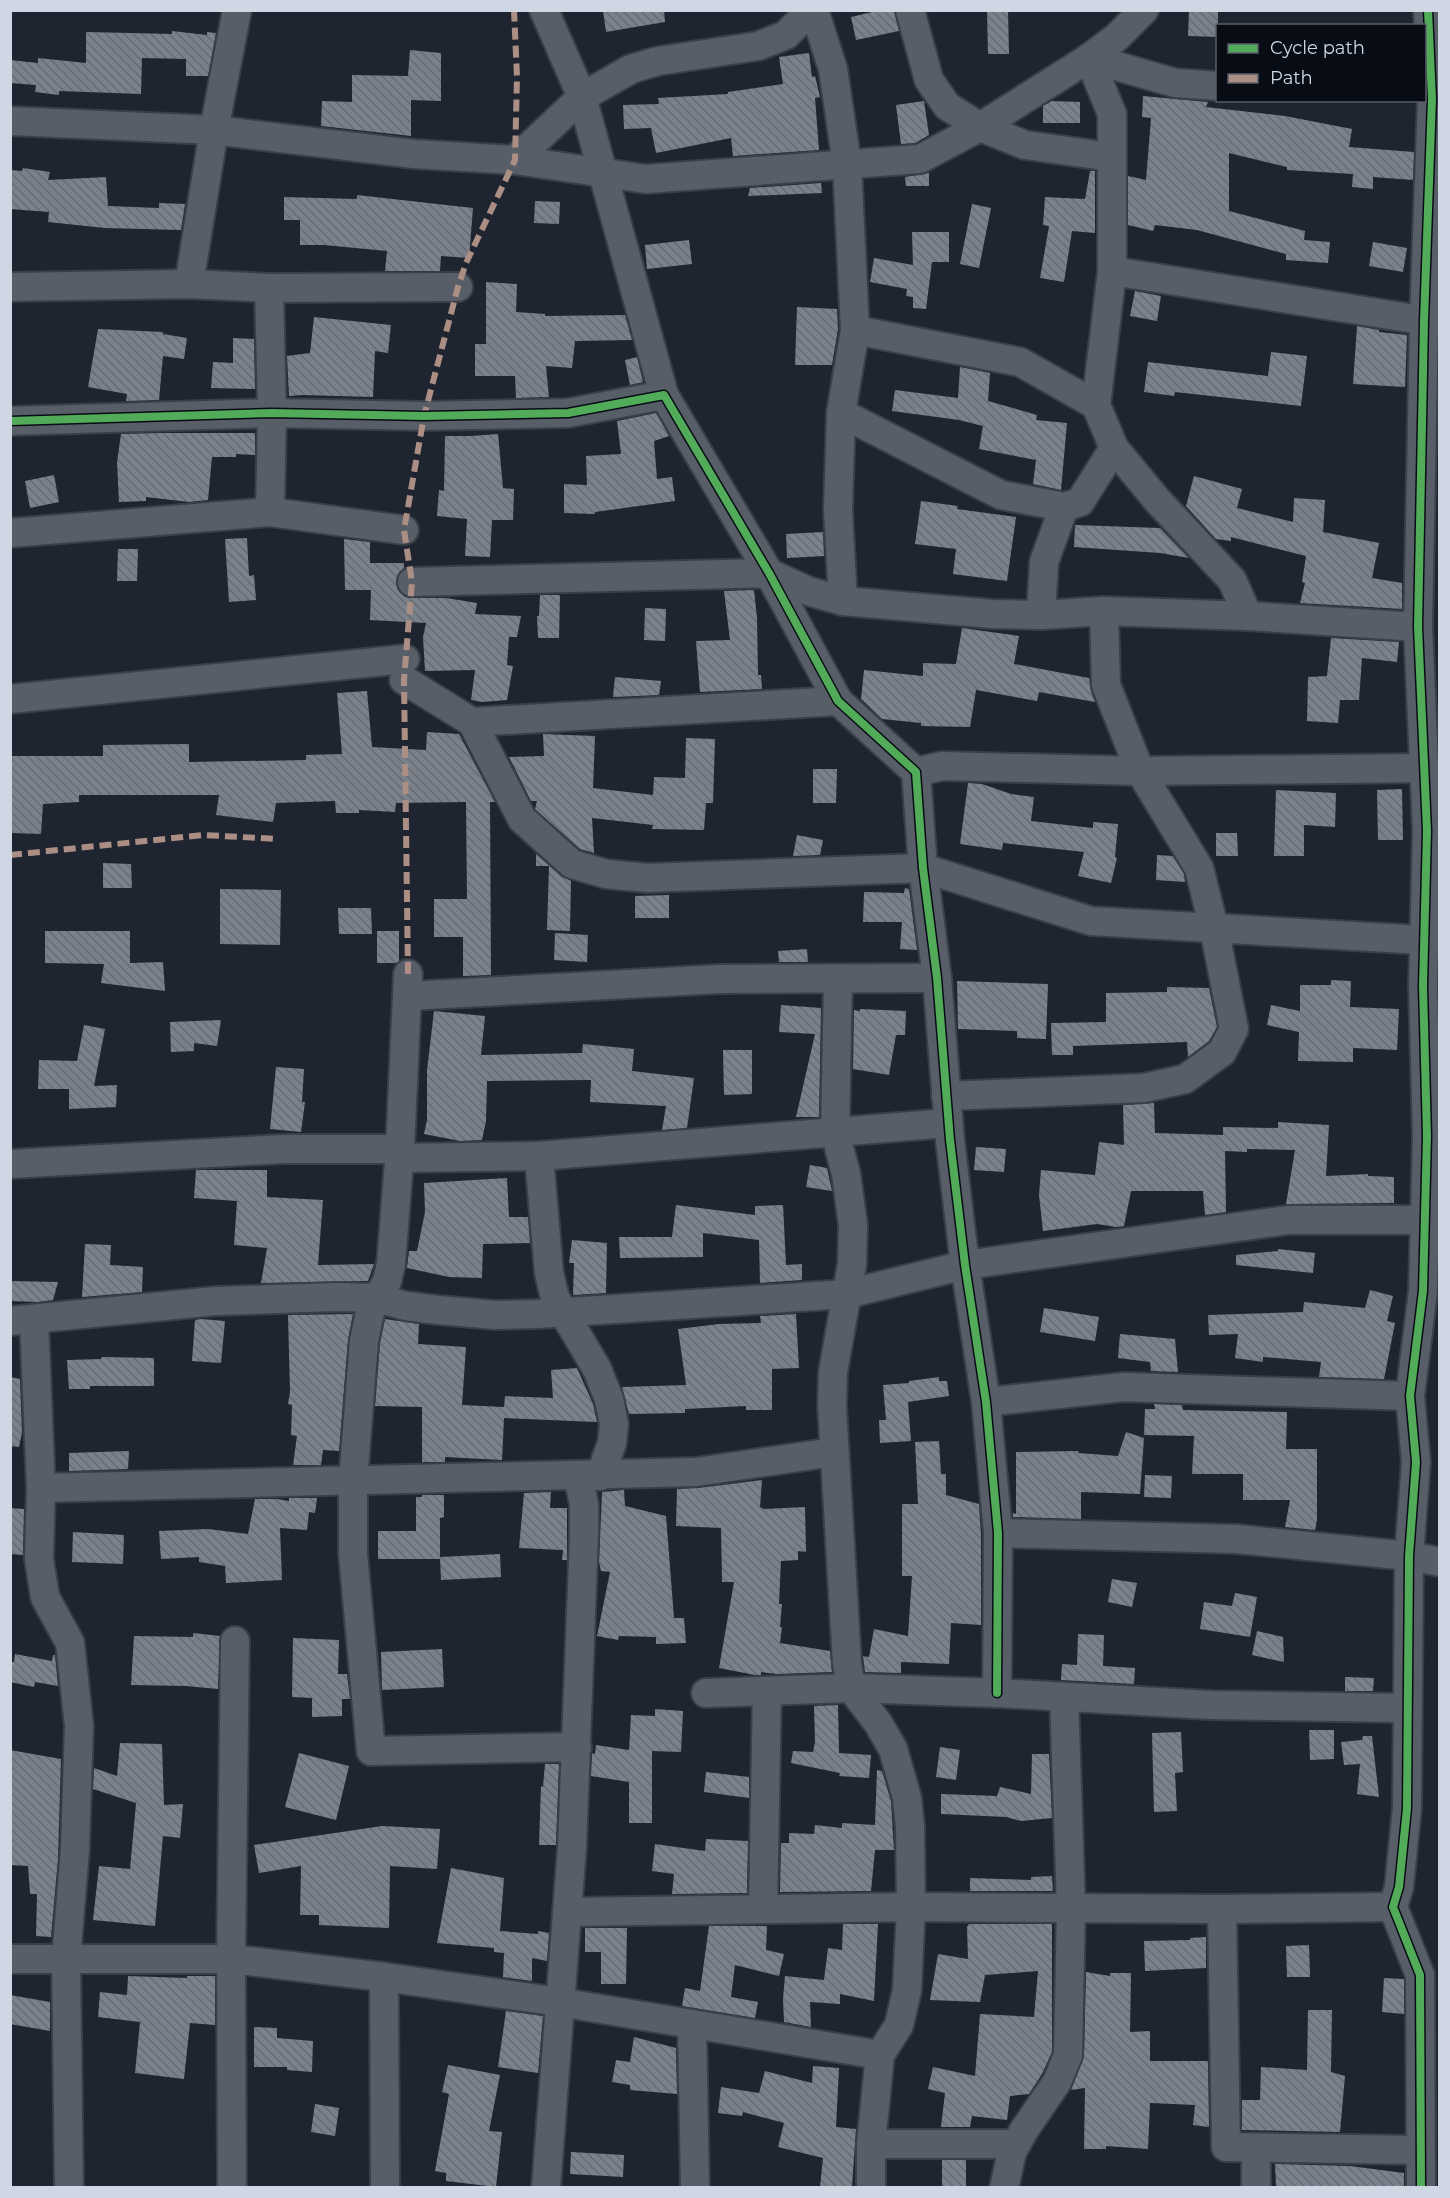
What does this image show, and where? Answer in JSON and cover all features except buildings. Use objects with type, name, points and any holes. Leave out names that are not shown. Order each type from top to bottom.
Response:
[{"type":"street","points":[[189,284],[214,130],[237,10]]},
{"type":"street","points":[[544,10],[582,97],[664,395],[769,573],[838,701],[916,772],[923,868],[937,978],[947,1110],[965,1265],[986,1402],[998,1533],[997,1693]]},
{"type":"street","points":[[514,160],[582,97],[631,69],[658,61],[758,46],[786,35],[813,10],[833,69],[847,165],[855,330],[841,413],[838,510],[843,601]]},
{"type":"street","points":[[910,10],[928,80],[946,106],[980,127],[1025,145],[1112,157]]},
{"type":"street","points":[[10,122],[214,130],[414,154],[514,160],[646,179],[920,159],[980,127],[1089,58],[1117,37],[1144,10]]},
{"type":"street","points":[[1420,2187],[1420,1975],[1393,1906],[1399,1887],[1407,1808],[1409,1556],[1428,1463],[1410,1396],[1431,1291],[1425,1220],[1433,1136],[1431,987],[1423,940],[1433,830],[1424,768],[1430,686],[1418,627],[1432,322],[1432,99],[1428,10]]},
{"type":"street","points":[[1089,58],[1175,83],[1216,86]]},
{"type":"street","points":[[1089,58],[1112,114],[1112,272],[1096,405],[1114,448],[1157,500],[1232,580],[1248,616]]},
{"type":"street","points":[[1112,272],[1432,322]]},
{"type":"street","points":[[10,287],[189,284],[269,288],[458,287]]},
{"type":"street","points":[[269,288],[272,413],[270,512]]},
{"type":"street","points":[[855,330],[1020,362],[1096,405]]},
{"type":"street","points":[[10,421],[272,413],[424,417],[568,413],[664,395]]},
{"type":"street","points":[[841,413],[1001,495],[1064,507],[1080,502],[1114,448]]},
{"type":"street","points":[[1041,615],[1044,562],[1064,507]]},
{"type":"street","points":[[10,533],[270,512],[404,530]]},
{"type":"street","points":[[412,582],[769,573],[808,591],[843,601],[993,614],[1041,615],[1104,611],[1248,616],[1418,627]]},
{"type":"street","points":[[10,1164],[284,1149],[399,1154],[539,1156],[835,1132],[947,1110],[1144,1088],[1185,1078],[1222,1052],[1234,1029],[1214,927],[1199,868],[1140,771],[1106,685],[1104,611]]},
{"type":"street","points":[[10,699],[405,669],[472,722],[522,819],[572,864],[606,874],[647,878],[923,868],[1091,921],[1423,940]]},
{"type":"street","points":[[472,722],[838,701]]},
{"type":"street","points":[[916,772],[942,766],[1140,771],[1424,768]]},
{"type":"street","points":[[577,1747],[370,1751],[353,1554],[353,1481],[364,1341],[370,1312],[387,1281],[391,1264],[408,985],[718,979],[937,978]]},
{"type":"street","points":[[838,980],[835,1132],[846,1174],[854,1225],[852,1264],[833,1372],[834,1452],[847,1663],[851,1688],[878,1723],[893,1749],[907,1798],[910,1826],[907,1990],[899,2025],[880,2055],[871,2144],[871,2187]]},
{"type":"street","points":[[539,1156],[549,1273],[555,1298],[597,1369],[609,1398],[614,1424],[612,1443],[589,1476],[584,1504],[572,1847],[546,2187]]},
{"type":"street","points":[[69,2187],[66,1959],[75,1849],[80,1726],[70,1643],[45,1597],[39,1559],[41,1488],[22,1321],[216,1301],[377,1298],[406,1306],[495,1315],[563,1313],[847,1294],[965,1265],[1288,1220],[1425,1220]]},
{"type":"street","points":[[986,1402],[1124,1387],[1410,1396]]},
{"type":"street","points":[[41,1488],[696,1472],[834,1452]]},
{"type":"street","points":[[998,1533],[1237,1539],[1409,1556],[1440,1562]]},
{"type":"street","points":[[231,2187],[235,1641]]},
{"type":"street","points":[[706,1693],[851,1688],[997,1693],[1210,1705],[1407,1708]]},
{"type":"street","points":[[763,1909],[767,1692]]},
{"type":"street","points":[[1004,2187],[1016,2144],[1057,2082],[1068,2055],[1071,1907],[1064,1697]]},
{"type":"street","points":[[567,1912],[910,1907],[1222,1909],[1393,1906]]},
{"type":"street","points":[[1222,1909],[1226,2147],[1419,2150]]},
{"type":"street","points":[[10,1959],[231,1959],[384,1977],[559,2002],[880,2055]]},
{"type":"street","points":[[384,1977],[385,2187]]},
{"type":"street","points":[[692,2024],[695,2187]]},
{"type":"street","points":[[871,2144],[1016,2144]]},
{"type":"street","points":[[1256,2148],[1256,2187]]},
{"type":"marked path","points":[[408,974],[404,680],[412,582],[404,530],[424,416],[458,287],[466,263],[515,160],[517,77],[514,10]]},
{"type":"marked path","points":[[10,855],[203,835],[278,839]]},
{"type":"cycle path","points":[[1421,2188],[1420,1975],[1393,1907],[1399,1887],[1407,1808],[1409,1556],[1416,1462],[1410,1396],[1423,1291],[1427,1136],[1423,986],[1427,831],[1418,627],[1424,321],[1432,99],[1428,10]]},
{"type":"cycle path","points":[[10,421],[272,413],[424,416],[568,413],[664,395],[769,573],[838,701],[916,772],[923,868],[937,978],[950,1140],[965,1265],[986,1402],[998,1533],[997,1693]]}]
